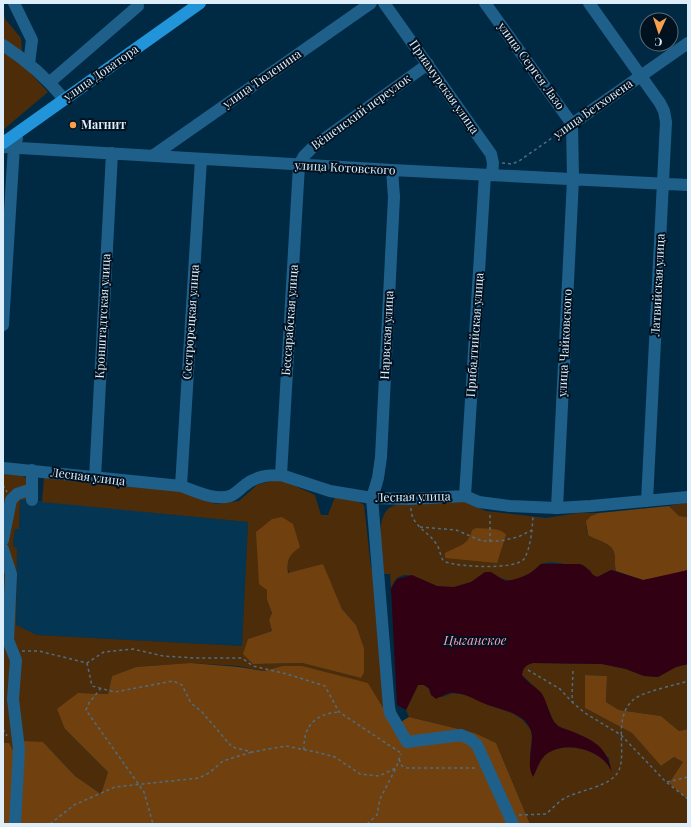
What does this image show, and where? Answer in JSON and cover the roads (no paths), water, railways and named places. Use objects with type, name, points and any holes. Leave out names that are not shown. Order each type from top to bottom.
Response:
[{"type":"main road","name":"улица Доватора","points":[[7,145],[19,131],[200,3]]},
{"type":"street","points":[[14,3],[32,40],[29,64]]},
{"type":"street","name":"улица Тюленина","points":[[154,155],[371,3]]},
{"type":"street","name":"Приамурская улица","points":[[384,3],[491,154],[493,163],[488,175]]},
{"type":"street","name":"улица Сергея Лазо","points":[[485,3],[572,124]]},
{"type":"street","name":"Латвийская улица","points":[[589,3],[664,111],[666,122],[647,501]]},
{"type":"street","points":[[50,82],[138,6]]},
{"type":"street","name":"улица Бетховена","points":[[572,124],[688,43]]},
{"type":"street","points":[[3,45],[50,82],[64,99]]},
{"type":"street","name":"Вёшенский переулок","points":[[299,165],[304,156],[314,146],[428,64]]},
{"type":"street","points":[[572,124],[573,179]]},
{"type":"street","points":[[3,325],[7,145]]},
{"type":"street","name":"улица Котовского","points":[[7,145],[299,165],[688,185]]},
{"type":"street","name":"Кронштадтская улица","points":[[95,478],[112,153]]},
{"type":"street","name":"Сестрорецкая улица","points":[[181,486],[201,158]]},
{"type":"street","name":"Бессарабская улица","points":[[281,476],[299,165]]},
{"type":"street","name":"Нарвская улица","points":[[372,498],[382,457],[394,197],[392,170]]},
{"type":"street","name":"Прибалтийская улица","points":[[465,496],[488,175]]},
{"type":"street","name":"улица Чайковского","points":[[557,508],[573,179]]},
{"type":"street","name":"Лесная улица","points":[[3,468],[181,486],[199,492],[223,497],[230,496],[254,479],[266,475],[281,476],[330,491],[372,498],[410,499],[465,496],[479,502],[490,504],[535,507],[557,508],[688,497]]},
{"type":"street","points":[[3,540],[11,500],[17,494],[32,495],[32,470]]},
{"type":"street","points":[[372,498],[390,713],[407,742],[461,735],[470,739],[477,745],[512,820]]},
{"type":"street","points":[[3,549],[11,574],[8,640],[16,660],[13,699],[19,749],[15,824]]},
{"type":"water","name":"Цыганское","points":[[541,564],[580,564],[597,577],[611,570],[643,580],[688,570],[688,664],[676,667],[658,677],[644,676],[626,669],[602,664],[533,663],[523,670],[522,675],[524,678],[542,694],[554,722],[560,727],[587,738],[603,750],[610,763],[612,772],[601,758],[593,753],[575,747],[565,747],[556,749],[545,755],[533,777],[530,766],[532,736],[528,725],[524,720],[513,713],[488,705],[463,694],[449,693],[436,699],[431,695],[429,688],[424,685],[418,685],[406,710],[397,705],[391,589],[397,579],[412,575],[437,586],[454,587],[471,582],[485,572],[491,572],[505,581],[515,579],[529,574]]},
{"type":"place","name":"Магнит","points":[[73,125]]}]
